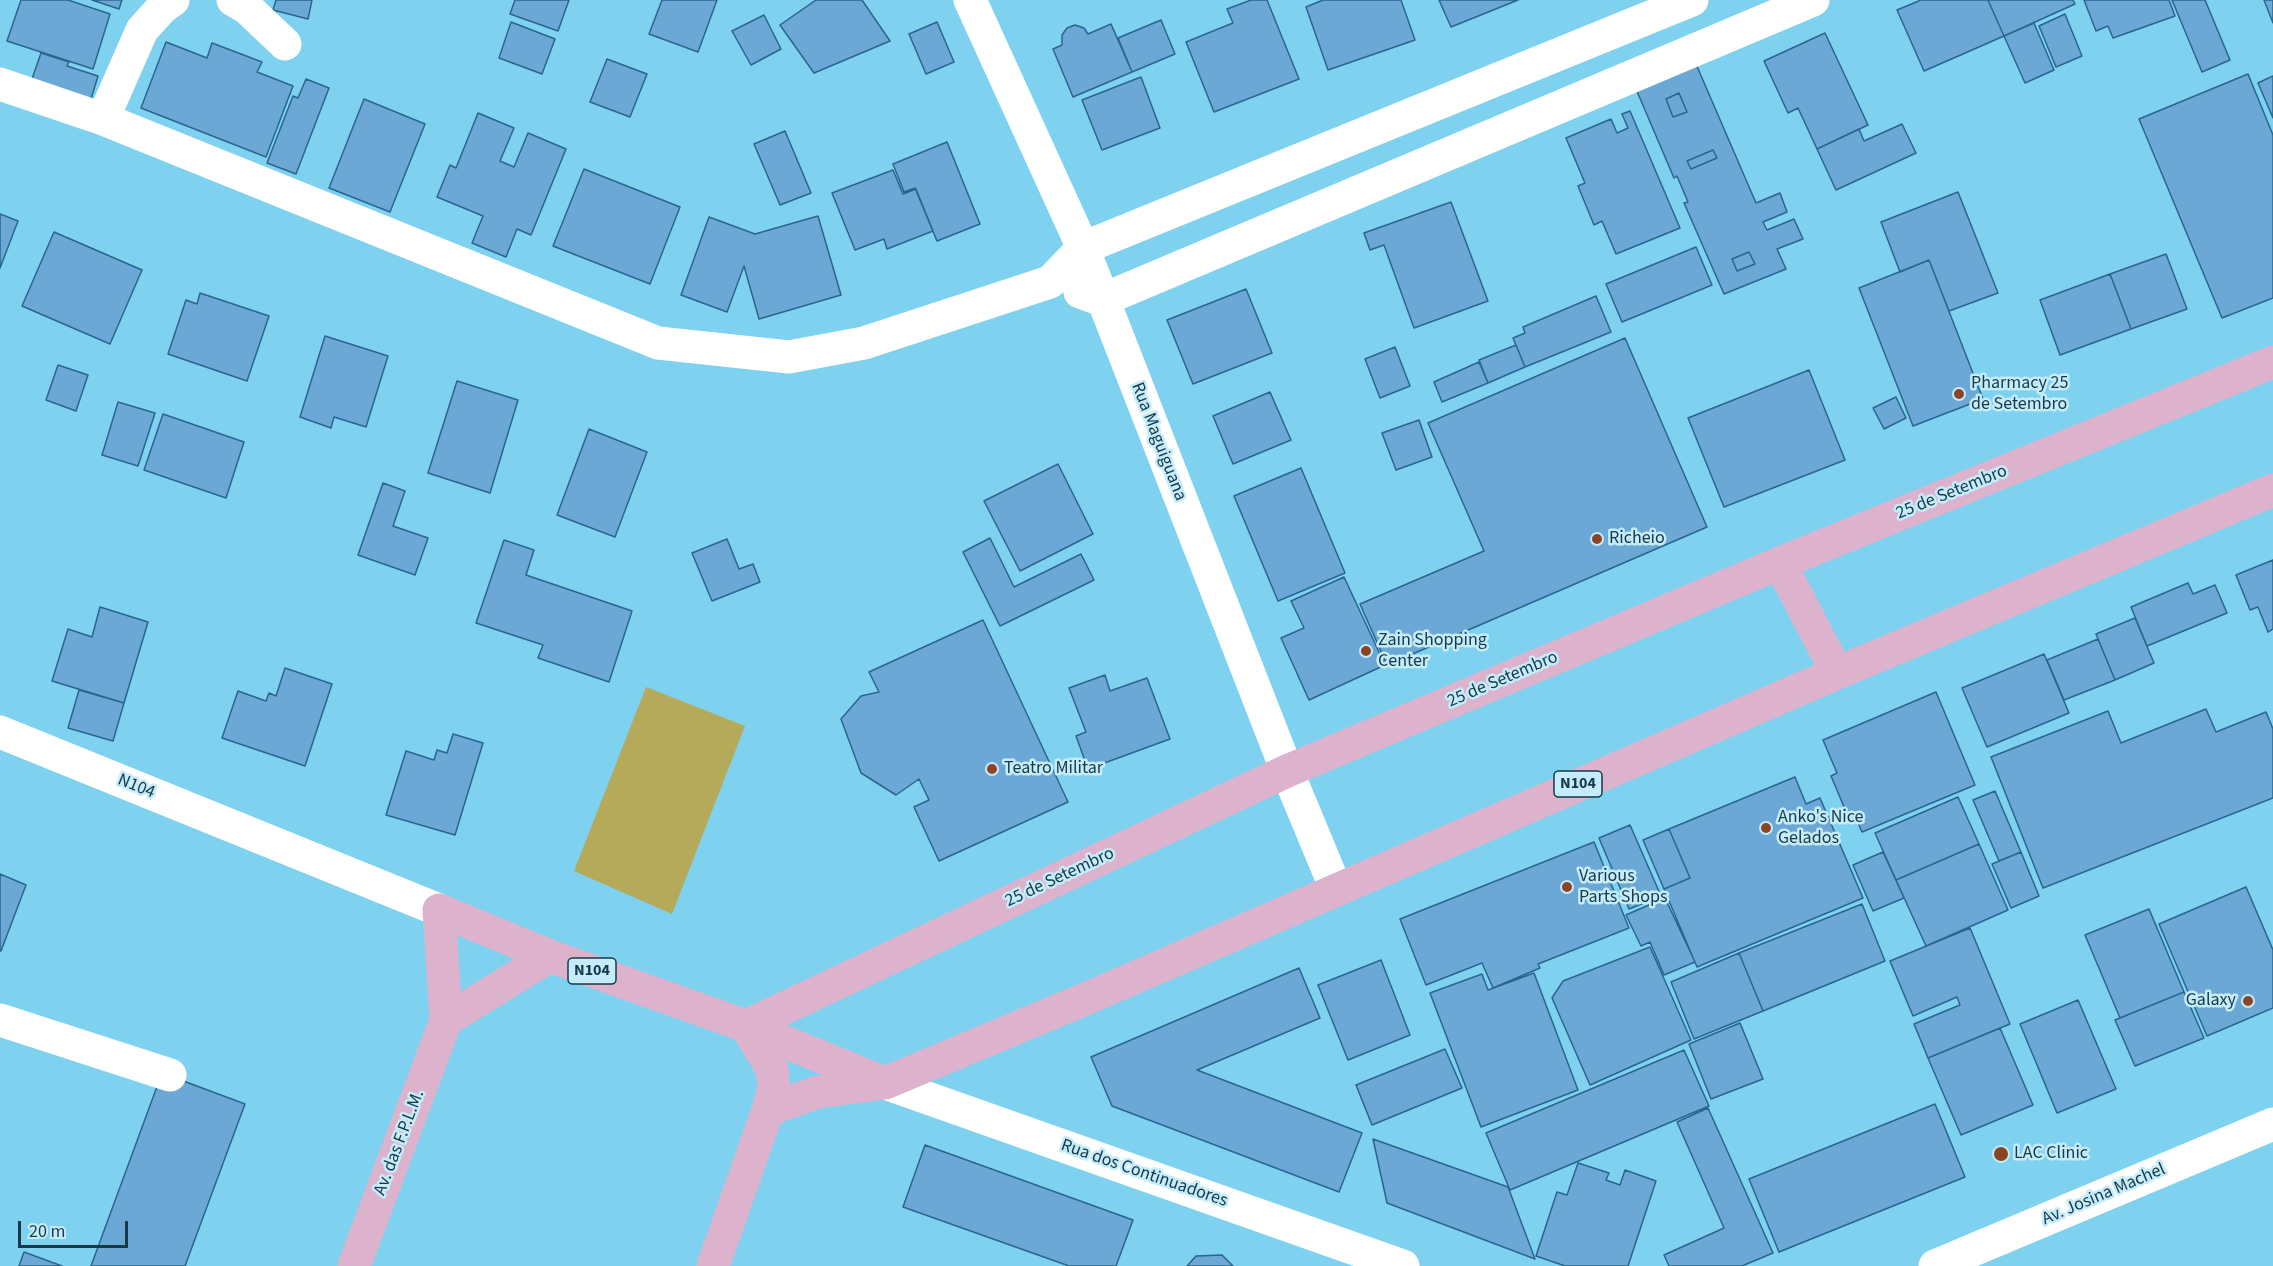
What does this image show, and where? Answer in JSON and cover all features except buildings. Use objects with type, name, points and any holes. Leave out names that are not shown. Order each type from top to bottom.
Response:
[{"type":"main road","name":"25 de Setembro","points":[[746,1026],[1287,771],[1780,563],[2273,362]]},
{"type":"main road","name":"N104","points":[[768,1110],[818,1092],[885,1083],[1083,1000],[1837,673],[2273,489]]},
{"type":"main road","points":[[1780,563],[1837,673]]},
{"type":"main road","points":[[439,910],[446,1020]]},
{"type":"main road","name":"N104","points":[[439,910],[550,956],[746,1026],[885,1083]]},
{"type":"main road","name":"N104","points":[[446,1020],[550,956]]},
{"type":"main road","name":"Av. das F.P.L.M.","points":[[354,1266],[446,1020]]},
{"type":"main road","points":[[712,1266],[774,1088],[772,1069],[746,1026]]},
{"type":"street","points":[[103,120],[142,30],[162,8],[173,0]]},
{"type":"street","points":[[233,0],[247,8],[285,44]]},
{"type":"street","name":"Rua Maguiguana","points":[[970,0],[1083,248],[1287,771],[1336,889]]},
{"type":"street","points":[[0,84],[103,120],[658,343],[789,357],[864,343],[1050,282],[1083,248],[1692,0]]},
{"type":"street","points":[[1050,282],[1102,300],[1813,0]]},
{"type":"street","name":"N104","points":[[0,732],[439,910]]},
{"type":"street","points":[[0,1020],[170,1076]]},
{"type":"street","name":"Rua dos Continuadores","points":[[885,1083],[1402,1266]]},
{"type":"street","name":"Av. Josina Machel","points":[[1935,1266],[2273,1124]]},
{"type":"shaded area","points":[[646,687],[745,726],[672,914],[574,871]]},
{"type":"place","name":"Pharmacy 25 de Setembro","points":[[1959,394]]},
{"type":"place","name":"Richeio","points":[[1597,539]]},
{"type":"place","name":"Zain Shopping Center","points":[[1366,651]]},
{"type":"place","name":"Teatro Militar","points":[[992,769]]},
{"type":"place","name":"Anko's Nice Gelados","points":[[1766,828]]},
{"type":"place","name":"Various Parts Shops","points":[[1567,887]]},
{"type":"place","name":"Galaxy","points":[[2248,1001]]},
{"type":"place","name":"LAC Clinic","points":[[2001,1154]]}]
